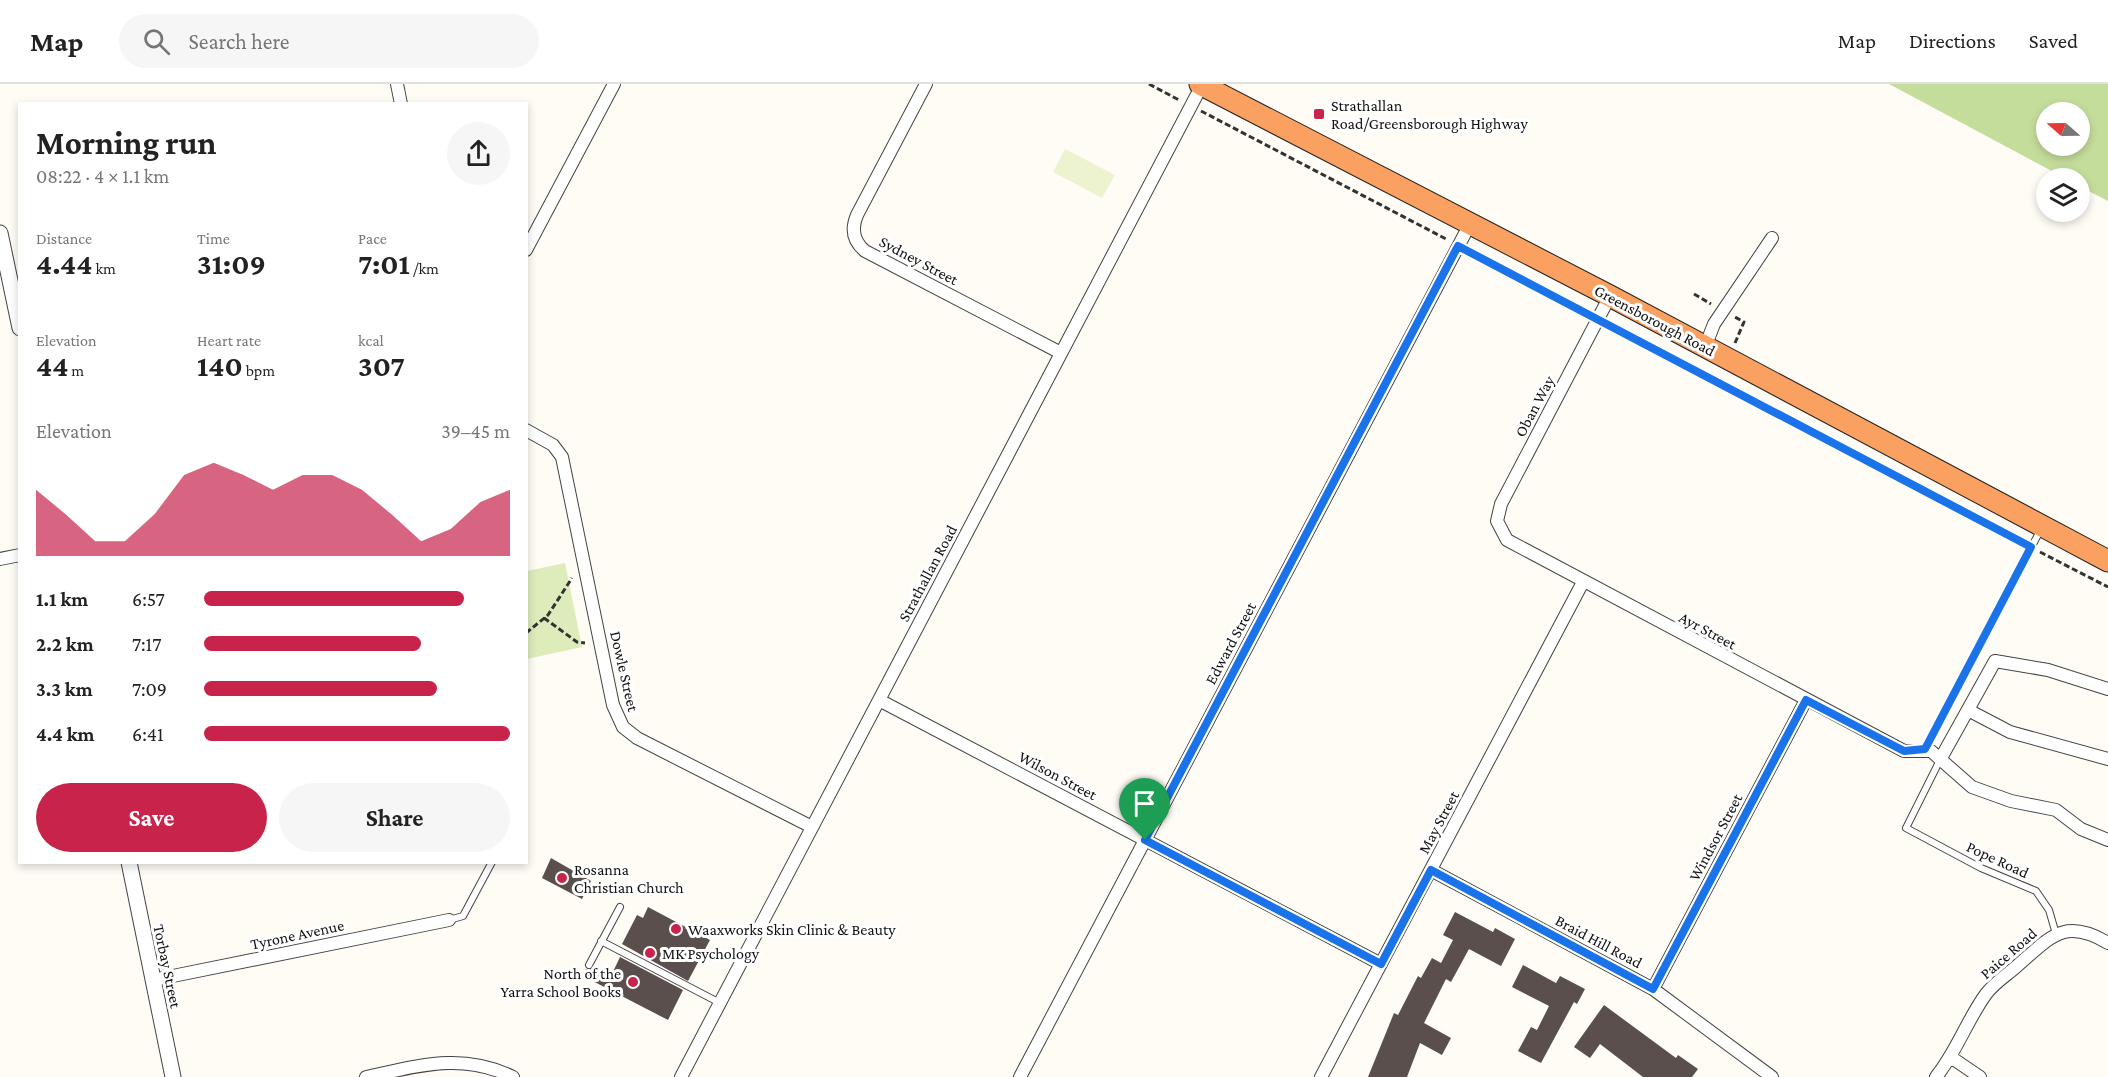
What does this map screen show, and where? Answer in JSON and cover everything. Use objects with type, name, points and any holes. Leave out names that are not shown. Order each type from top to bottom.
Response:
[{"type":"highway","name":"Greensborough Road","points":[[1201,85],[1610,296],[2108,561]]},
{"type":"street","points":[[397,84],[401,102]]},
{"type":"street","points":[[528,244],[614,84]]},
{"type":"street","name":"Sydney Street","points":[[926,84],[857,215],[853,230],[856,242],[865,251],[1061,353]]},
{"type":"street","name":"Strathallan Road","points":[[681,1077],[1201,85]]},
{"type":"street","name":"Edward Street","points":[[1020,1077],[1470,224]]},
{"type":"street","points":[[0,233],[13,262],[18,309]]},
{"type":"street","points":[[1705,346],[1714,324],[1772,238]]},
{"type":"street","name":"Oban Way","points":[[1501,532],[1497,521],[1501,504],[1610,296]]},
{"type":"street","name":"Dowle Street","points":[[528,431],[553,445],[564,465],[613,705],[623,727],[637,738],[812,827]]},
{"type":"street","name":"Ayr Street","points":[[1501,532],[1514,545],[1582,582],[1904,751],[1925,749]]},
{"type":"street","points":[[0,559],[18,555]]},
{"type":"street","name":"May Street","points":[[1321,1077],[1582,582]]},
{"type":"street","points":[[1941,758],[1993,662],[2003,661],[2048,670],[2108,689]]},
{"type":"street","name":"Wilson Street","points":[[879,700],[1381,964]]},
{"type":"street","name":"Windsor Street","points":[[1653,989],[1806,700]]},
{"type":"street","points":[[1968,711],[2010,732],[2108,759]]},
{"type":"street","points":[[1925,749],[1941,758],[1955,774],[1972,787],[2011,801],[2056,810],[2076,826],[2108,840]]},
{"type":"street","name":"Torbay Street","points":[[129,864],[173,1077]]},
{"type":"street","name":"Braid Hill Road","points":[[1431,870],[1653,989],[1772,1077]]},
{"type":"street","name":"Tyrone Avenue","points":[[153,980],[449,920]]},
{"type":"street","name":"Paice Road","points":[[1936,1077],[1952,1058],[1987,993],[2056,934],[2063,930],[2078,929],[2108,943]]},
{"type":"street","points":[[1952,1058],[1980,1077]]},
{"type":"street","points":[[366,1077],[453,1061],[479,1065],[513,1077]]},
{"type":"lane","points":[[1925,749],[2042,527]]},
{"type":"lane","name":"Pope Road","points":[[1941,758],[1906,828],[1981,868],[2036,891],[2049,910],[2056,934]]},
{"type":"lane","points":[[449,920],[462,916],[491,864]]},
{"type":"lane","points":[[589,964],[620,907]]},
{"type":"lane","points":[[602,941],[720,1003]]},
{"type":"path","points":[[1149,84],[2108,587]]},
{"type":"path","points":[[528,631],[544,618],[572,578]]},
{"type":"path","points":[[544,618],[577,642],[585,643]]},
{"type":"green space","points":[[1889,84],[2108,84],[2108,201],[2090,192],[2090,168],[2046,168]]},
{"type":"green space","points":[[1065,149],[1115,175],[1102,198],[1053,172]]},
{"type":"green space","points":[[565,563],[582,647],[528,659],[528,571]]},
{"type":"building","name":"Rosanna Christian Church","points":[[551,858],[591,881],[582,899],[542,878]]},
{"type":"building","points":[[648,907],[710,940],[688,981],[622,944],[637,915],[643,918]]},
{"type":"building","points":[[1455,912],[1493,932],[1495,928],[1515,939],[1501,966],[1469,949],[1451,982],[1446,979],[1424,1023],[1451,1038],[1442,1055],[1420,1043],[1407,1077],[1368,1077],[1394,1013],[1398,1015],[1418,976],[1421,978],[1432,958],[1441,963],[1453,940],[1443,935]]},
{"type":"building","name":"North of the Yarra School Books","points":[[620,957],[683,990],[668,1020],[583,976],[586,969],[594,967],[611,976]]},
{"type":"building","points":[[1523,965],[1556,983],[1560,976],[1585,989],[1577,1004],[1574,1002],[1541,1063],[1518,1051],[1531,1027],[1537,1030],[1549,1006],[1512,987]]},
{"type":"building","points":[[1604,1005],[1676,1058],[1678,1055],[1698,1069],[1692,1077],[1643,1077],[1600,1044],[1590,1058],[1574,1047]]},
{"type":"place","name":"Strathallan Road/Greensborough Highway","points":[[1319,114]]},
{"type":"place","name":"Rosanna Christian Church","points":[[562,878]]},
{"type":"place","name":"Waaxworks Skin Clinic & Beauty","points":[[676,929]]},
{"type":"place","name":"MK Psychology","points":[[650,953]]},
{"type":"place","name":"North of the Yarra School Books","points":[[633,982]]},
{"type":"route","points":[[1458,246],[2031,547],[1925,749],[1904,751],[1806,700],[1653,989],[1431,870],[1381,964],[1145,840],[1458,246]]}]
